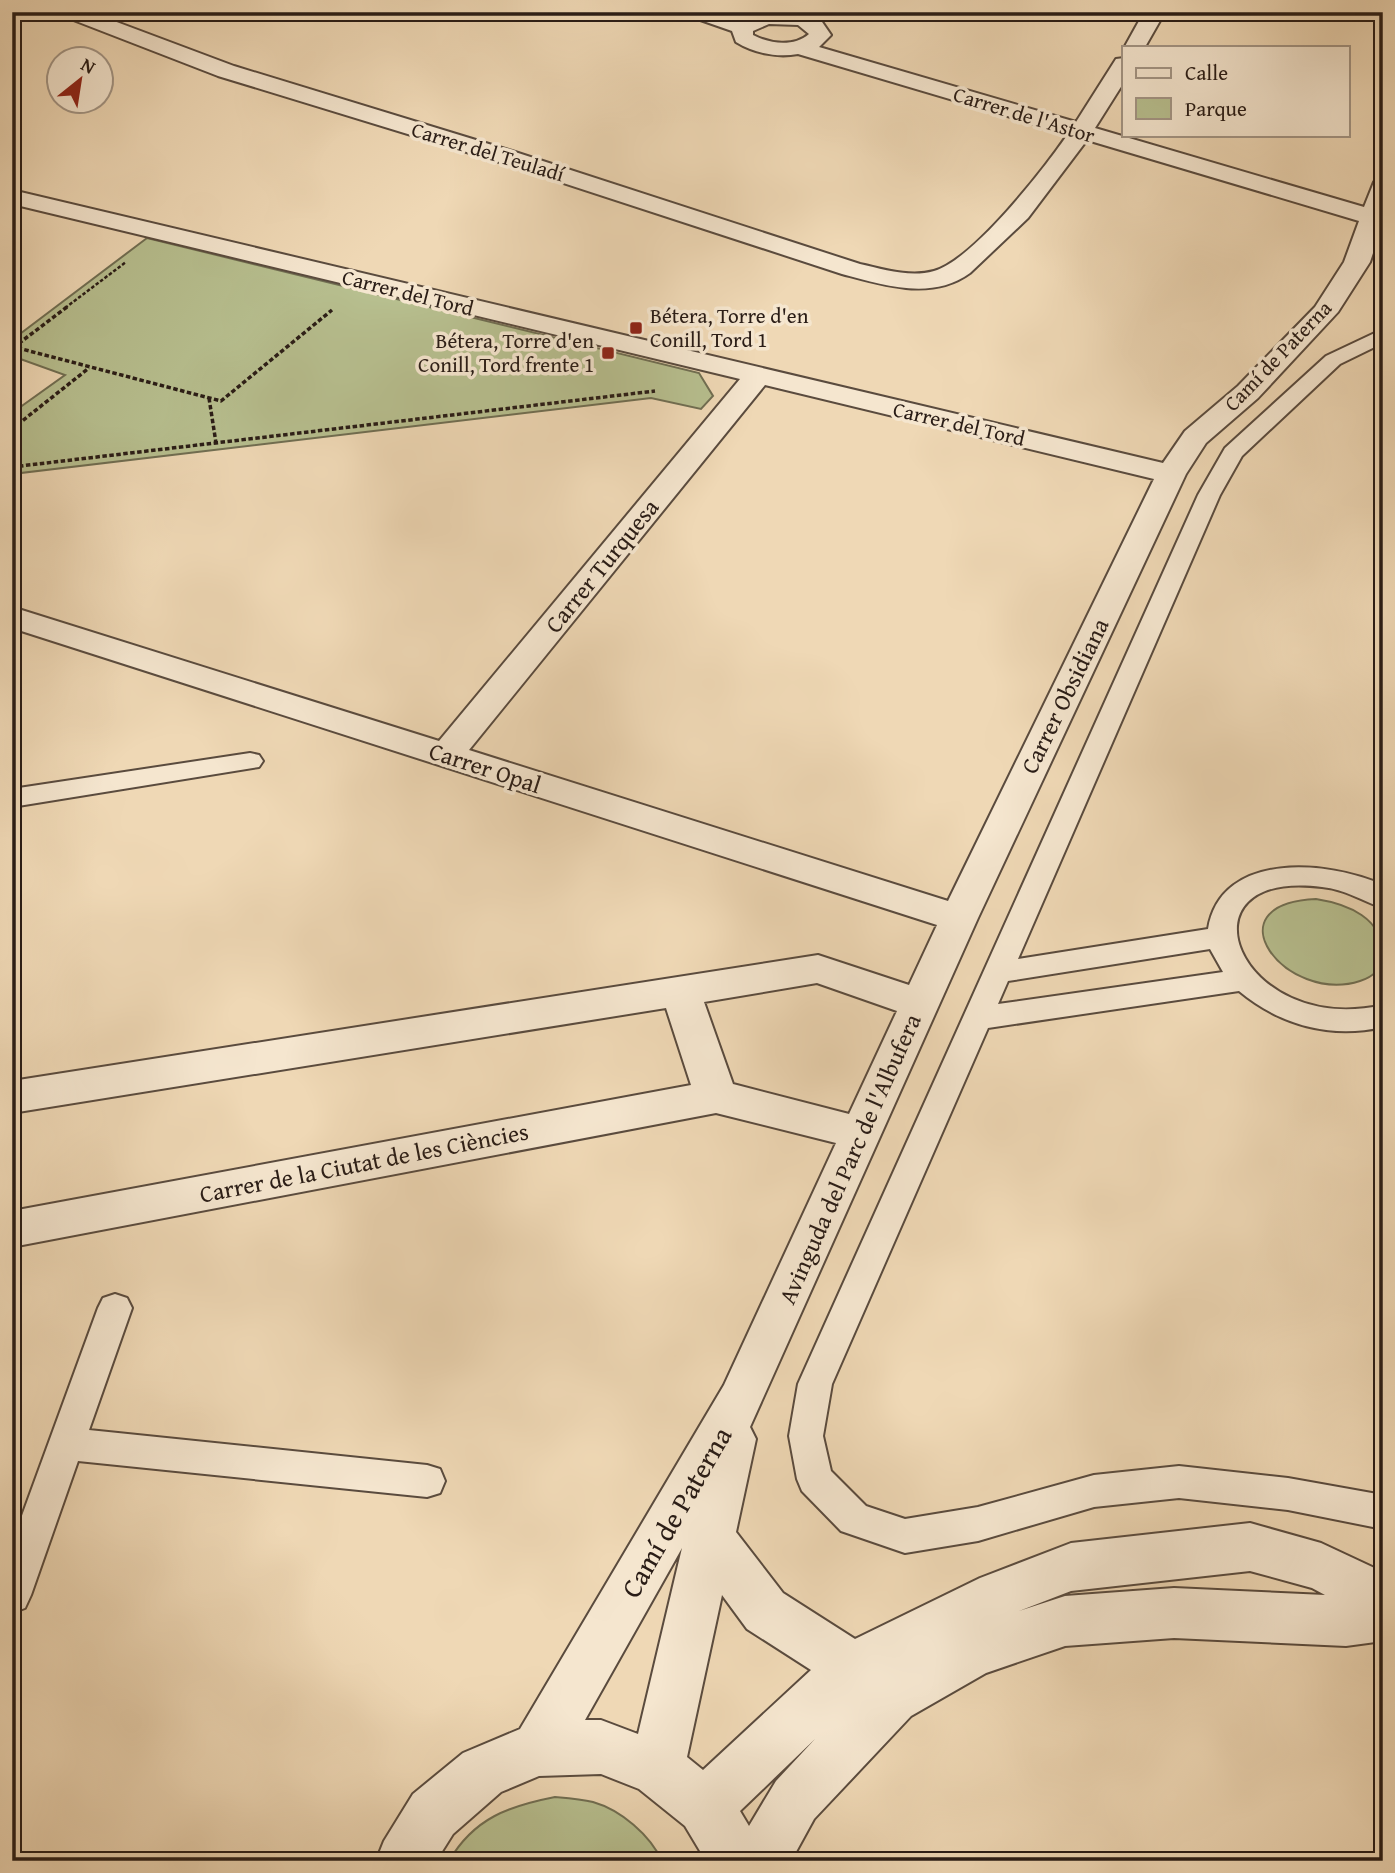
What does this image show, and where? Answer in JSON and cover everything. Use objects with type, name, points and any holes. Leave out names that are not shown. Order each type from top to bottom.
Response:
[{"type":"street","name":"Carrer del Teuladí","points":[[70,12],[226,71],[504,156],[851,269],[908,282],[951,274],[980,251],[1006,228],[1032,199],[1080,131]]},
{"type":"street","points":[[696,12],[742,28],[748,23],[769,18],[794,18],[814,25],[820,35],[816,40],[797,47]]},
{"type":"street","points":[[1135,46],[1155,12]]},
{"type":"street","name":"Carrer de l'Astor","points":[[742,28],[743,38],[750,42],[772,48],[797,47],[1372,218]]},
{"type":"street","points":[[1080,131],[1122,67]]},
{"type":"street","name":"Camí de Paterna","points":[[1171,474],[1195,437],[1248,392],[1325,312],[1357,262],[1383,187]]},
{"type":"street","name":"Carrer del Tord","points":[[12,197],[1171,474]]},
{"type":"street","name":"Carrer Turquesa","points":[[446,755],[757,377]]},
{"type":"street","name":"Carrer Obsidiana","points":[[958,918],[1171,474]]},
{"type":"street","name":"Carrer Opal","points":[[12,617],[958,918]]},
{"type":"street","name":"Avinguda del Parc de l'Albufera","points":[[741,1399],[958,918]]},
{"type":"street","points":[[12,1097],[818,969],[920,1004]]},
{"type":"street","points":[[681,992],[716,1097]]},
{"type":"street","name":"Carrer de la Ciutat de les Ciències","points":[[12,1229],[716,1097],[806,1117],[861,1134]]},
{"type":"street","name":"Camí de Paterna","points":[[657,1768],[741,1399]]},
{"type":"street","name":"Camí de Paterna","points":[[539,1749],[741,1399]]},
{"type":"street","name":"Camí de Paterna","points":[[710,1538],[765,1611],[853,1667]]},
{"type":"street","points":[[705,1806],[853,1667],[998,1595],[1071,1567],[1251,1547],[1321,1567],[1383,1598]]},
{"type":"street","points":[[760,1861],[795,1800],[892,1697],[974,1652],[1065,1621],[1174,1613],[1346,1621],[1383,1616]]},
{"type":"street","points":[[404,1861],[433,1814],[482,1772],[539,1749],[601,1747],[657,1768],[705,1806],[738,1861]]},
{"type":"lane","points":[[1379,337],[1333,360],[1233,453],[1209,495],[816,1384],[806,1436],[815,1479],[854,1519],[905,1536],[978,1524],[1094,1491],[1179,1482],[1288,1494],[1383,1513]]},
{"type":"lane","points":[[12,798],[250,761]]},
{"type":"lane","points":[[1383,898],[1345,881],[1314,876],[1283,876],[1257,884],[1236,897],[1224,915],[1221,937],[1228,958],[1243,980],[1270,1000],[1302,1015],[1337,1021],[1371,1020],[1383,1016]]},
{"type":"lane","points":[[998,972],[1221,937]]},
{"type":"lane","points":[[978,1018],[1243,980]]},
{"type":"lane","points":[[12,1595],[115,1308]]},
{"type":"lane","points":[[66,1444],[427,1481]]},
{"type":"path","points":[[126,261],[14,347],[221,401],[338,304]]},
{"type":"path","points":[[12,429],[90,367]]},
{"type":"path","points":[[12,467],[655,391]]},
{"type":"path","points":[[209,398],[216,443]]},
{"type":"green space","points":[[147,238],[699,373],[713,396],[701,409],[651,398],[12,474],[12,413],[65,375],[12,356],[12,340]]},
{"type":"green space","points":[[1316,899],[1351,909],[1362,915],[1377,931],[1383,955],[1379,968],[1369,977],[1332,985],[1307,979],[1285,967],[1270,951],[1263,933],[1267,917],[1284,905]]},
{"type":"green space","points":[[555,1797],[593,1802],[614,1811],[642,1833],[662,1861],[449,1861],[470,1834],[494,1816]]},
{"type":"place","name":"Bétera, Torre d'en Conill, Tord 1","points":[[636,328]]},
{"type":"place","name":"Bétera, Torre d'en Conill, Tord frente 1","points":[[608,353]]}]
